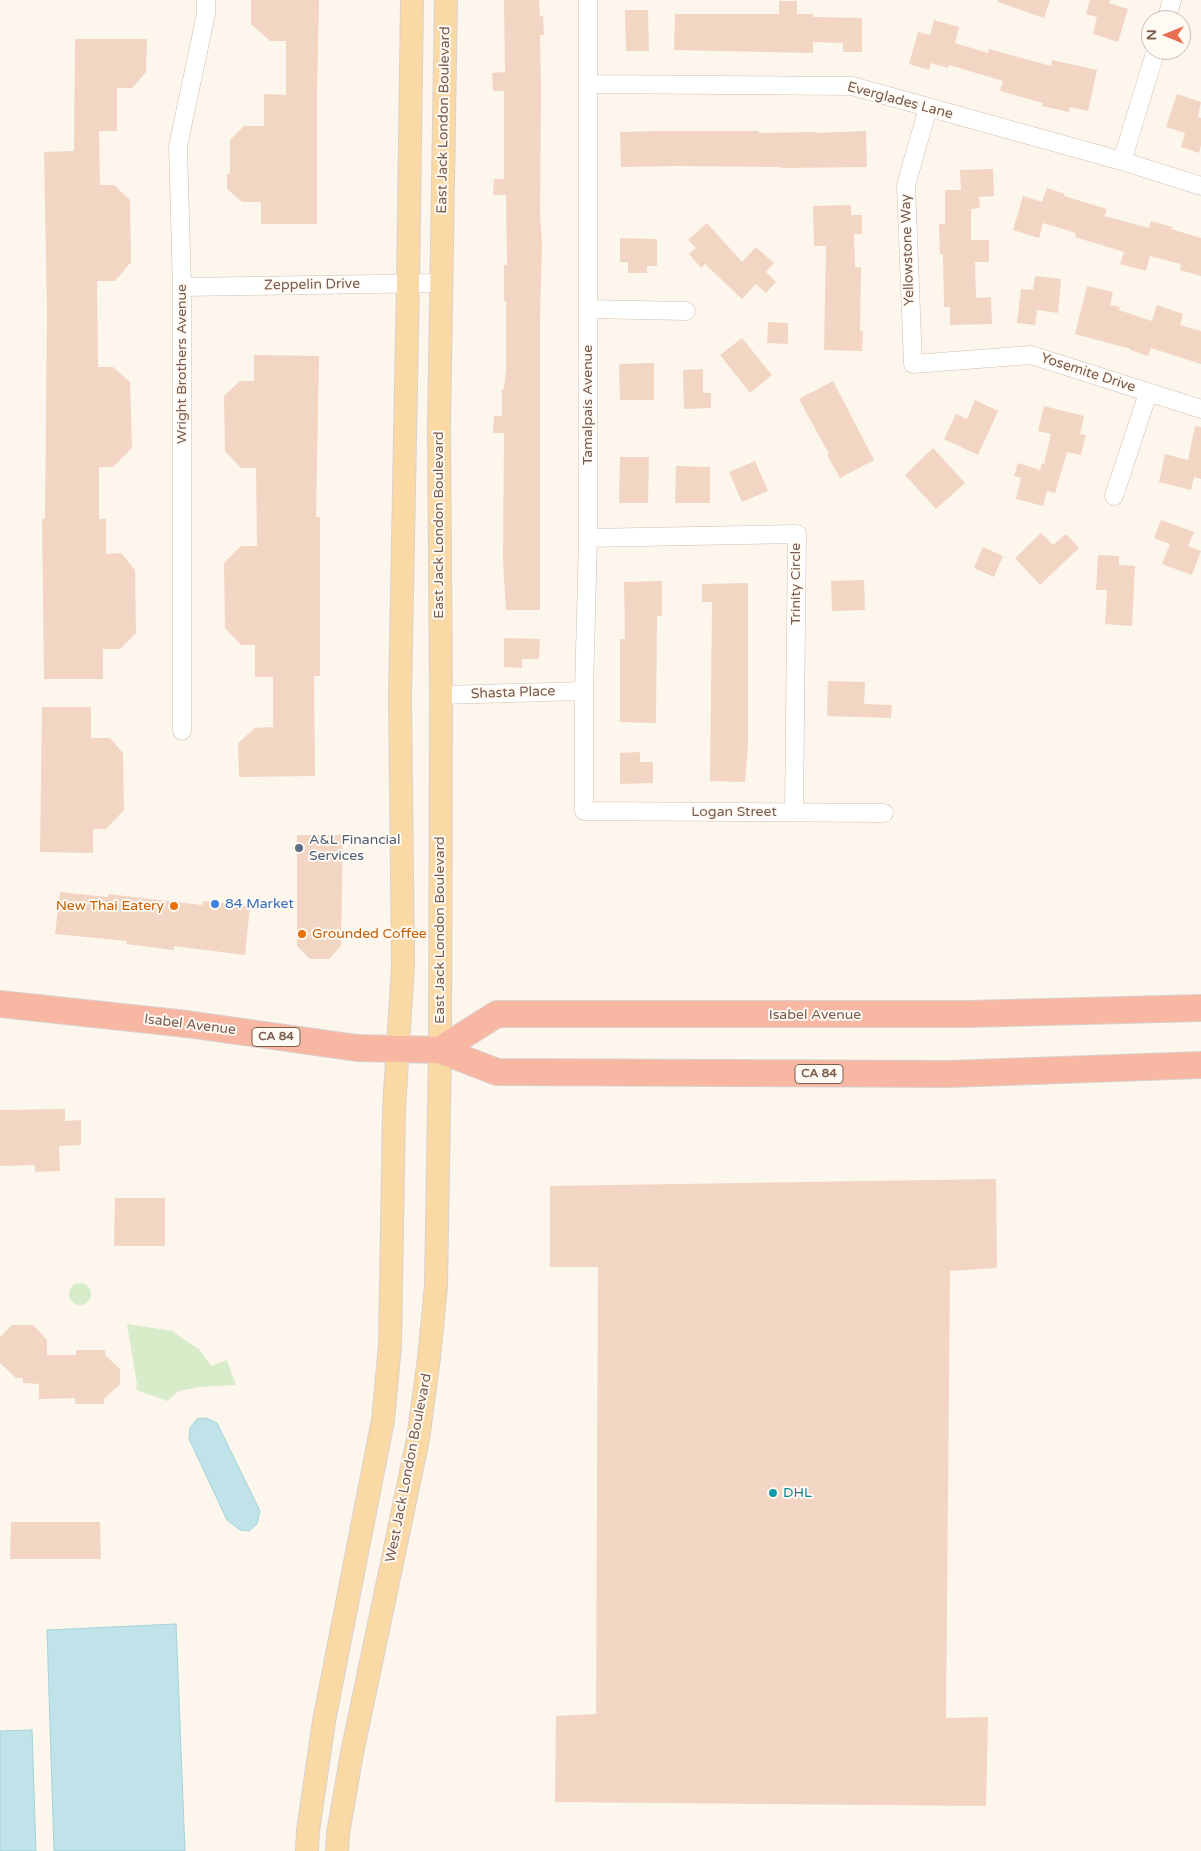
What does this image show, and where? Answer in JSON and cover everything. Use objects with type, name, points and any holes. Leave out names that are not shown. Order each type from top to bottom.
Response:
[{"type":"highway","name":"Isabel Avenue","points":[[0,1004],[155,1020],[357,1048],[440,1050],[498,1072],[949,1074],[1201,1066]]},
{"type":"highway","name":"Isabel Avenue","points":[[440,1050],[497,1014],[958,1014],[1201,1008]]},
{"type":"main road","points":[[307,1851],[308,1831],[324,1721],[383,1420],[390,1345],[394,1109],[403,966],[400,696],[412,0]]},
{"type":"main road","name":"East Jack London Boulevard","points":[[440,1050],[441,695],[439,427],[446,0]]},
{"type":"main road","name":"West Jack London Boulevard","points":[[337,1851],[338,1834],[352,1753],[418,1439],[429,1358],[436,1286],[440,1050]]},
{"type":"street","name":"Wright Brothers Avenue","points":[[182,731],[182,287],[178,146],[206,14],[206,0]]},
{"type":"street","name":"Tamalpais Avenue","points":[[584,810],[584,691],[588,538],[588,0]]},
{"type":"street","points":[[1122,161],[1153,60]]},
{"type":"street","name":"Everglades Lane","points":[[588,84],[852,86],[1122,161],[1201,186]]},
{"type":"street","name":"Yellowstone Way","points":[[913,364],[906,185],[928,108]]},
{"type":"street","name":"Zeppelin Drive","points":[[182,287],[441,283]]},
{"type":"street","points":[[588,309],[686,311]]},
{"type":"street","name":"Yosemite Drive","points":[[913,364],[1031,355],[1201,410]]},
{"type":"street","points":[[1114,496],[1148,392]]},
{"type":"street","name":"Trinity Circle","points":[[588,538],[797,534],[794,812]]},
{"type":"street","name":"Shasta Place","points":[[441,695],[584,691]]},
{"type":"street","name":"Logan Street","points":[[584,810],[884,813]]},
{"type":"green space","points":[[76,1283],[84,1283],[91,1290],[91,1298],[84,1305],[76,1305],[69,1298],[69,1290]]},
{"type":"green space","points":[[127,1324],[172,1331],[200,1350],[211,1366],[227,1360],[236,1385],[199,1387],[179,1391],[167,1401],[136,1390],[137,1384]]},
{"type":"water","points":[[206,1418],[217,1423],[260,1511],[257,1524],[249,1531],[240,1530],[227,1520],[189,1439],[190,1428],[197,1419]]},
{"type":"water","points":[[176,1624],[185,1851],[54,1851],[47,1630]]},
{"type":"water","points":[[32,1730],[36,1851],[0,1851],[0,1731]]},
{"type":"building","points":[[251,0],[319,0],[317,224],[261,224],[261,202],[242,202],[227,189],[227,174],[230,174],[230,140],[244,126],[264,126],[264,94],[286,95],[286,41],[270,41],[251,24]]},
{"type":"building","points":[[504,0],[539,0],[540,16],[543,16],[544,35],[540,35],[540,214],[542,244],[540,317],[540,610],[506,610],[503,561],[504,433],[493,433],[494,416],[502,416],[502,389],[504,389],[506,369],[504,265],[507,265],[506,195],[493,195],[494,179],[504,179],[504,91],[493,91],[492,73],[505,72]]},
{"type":"building","points":[[998,0],[1050,0],[1044,18],[998,2]]},
{"type":"building","points":[[1090,0],[1110,0],[1109,3],[1128,9],[1118,42],[1093,34],[1097,17],[1086,14]]},
{"type":"building","points":[[779,1],[797,1],[797,14],[813,14],[813,17],[862,18],[862,52],[843,52],[843,43],[813,42],[813,53],[674,50],[675,14],[779,14]]},
{"type":"building","points":[[625,10],[648,10],[649,51],[626,51]]},
{"type":"building","points":[[934,20],[959,27],[955,43],[988,53],[989,49],[1051,66],[1052,60],[1097,70],[1088,111],[1070,107],[1069,112],[1042,106],[1043,103],[1000,91],[1003,81],[949,65],[948,68],[931,63],[929,70],[909,64],[918,32],[930,35]]},
{"type":"building","points":[[75,39],[147,39],[146,72],[132,88],[117,88],[117,131],[99,131],[100,185],[114,185],[130,200],[131,262],[115,281],[97,281],[98,367],[113,367],[130,382],[132,448],[113,467],[99,467],[99,519],[106,519],[106,554],[121,553],[135,570],[136,633],[120,649],[103,649],[103,679],[44,679],[42,519],[45,519],[47,312],[44,152],[74,151]]},
{"type":"building","points":[[1177,94],[1201,102],[1198,117],[1201,118],[1201,145],[1199,153],[1181,147],[1185,133],[1166,127]]},
{"type":"building","points":[[866,131],[867,167],[621,167],[620,132],[815,133]]},
{"type":"building","points":[[993,169],[994,196],[979,197],[980,208],[971,209],[971,240],[989,240],[989,262],[975,262],[976,298],[991,297],[992,324],[950,325],[950,307],[944,307],[943,254],[940,254],[939,224],[945,224],[945,190],[961,190],[960,170]]},
{"type":"building","points":[[1047,188],[1065,194],[1064,196],[1107,209],[1104,216],[1149,228],[1151,221],[1201,238],[1201,276],[1180,270],[1181,264],[1150,256],[1146,271],[1120,264],[1124,252],[1075,237],[1076,233],[1043,223],[1039,238],[1013,230],[1023,196],[1042,202]]},
{"type":"building","points":[[851,205],[851,215],[862,215],[862,234],[854,234],[855,267],[861,267],[860,331],[863,331],[862,351],[824,350],[826,246],[814,246],[813,206]]},
{"type":"building","points":[[707,223],[742,262],[756,247],[774,263],[766,272],[776,282],[766,293],[756,284],[742,299],[705,264],[701,268],[689,254],[696,248],[688,240]]},
{"type":"building","points":[[620,238],[657,239],[657,266],[647,266],[647,273],[628,273],[628,262],[620,262]]},
{"type":"building","points":[[1035,276],[1061,279],[1058,313],[1037,310],[1035,325],[1017,323],[1021,289],[1033,290]]},
{"type":"building","points":[[1087,286],[1113,292],[1110,305],[1120,307],[1119,310],[1152,321],[1157,305],[1183,314],[1180,325],[1201,331],[1201,364],[1151,348],[1148,356],[1131,349],[1075,334]]},
{"type":"building","points":[[768,322],[788,323],[788,344],[767,343]]},
{"type":"building","points":[[742,338],[772,375],[750,393],[720,355]]},
{"type":"building","points":[[254,355],[319,356],[316,517],[320,517],[320,676],[314,676],[315,776],[239,777],[238,743],[255,728],[273,727],[273,677],[255,677],[255,645],[241,645],[225,628],[224,563],[241,546],[257,546],[256,468],[241,468],[225,451],[224,396],[240,381],[254,381]]},
{"type":"building","points":[[654,363],[654,400],[620,400],[619,364]]},
{"type":"building","points":[[703,369],[703,393],[711,393],[711,408],[684,409],[683,370]]},
{"type":"building","points":[[833,381],[874,460],[840,478],[799,399]]},
{"type":"building","points":[[975,400],[998,411],[978,455],[944,439],[956,414],[967,419]]},
{"type":"building","points":[[1044,406],[1084,416],[1080,434],[1086,435],[1081,455],[1067,452],[1055,493],[1047,491],[1043,506],[1016,499],[1021,478],[1014,476],[1018,463],[1040,470],[1042,463],[1044,464],[1051,434],[1038,431]]},
{"type":"building","points":[[1195,426],[1201,427],[1201,479],[1194,477],[1191,490],[1159,482],[1165,454],[1188,460]]},
{"type":"building","points":[[933,448],[965,483],[936,509],[905,475]]},
{"type":"building","points":[[620,457],[649,457],[648,503],[619,503]]},
{"type":"building","points":[[755,461],[768,491],[742,502],[729,472]]},
{"type":"building","points":[[676,466],[710,467],[710,503],[675,503]]},
{"type":"building","points":[[1161,520],[1194,532],[1188,546],[1201,551],[1192,575],[1162,564],[1170,544],[1154,538]]},
{"type":"building","points":[[1041,533],[1053,545],[1066,534],[1079,548],[1040,585],[1015,558]]},
{"type":"building","points":[[983,547],[1003,556],[994,577],[974,568]]},
{"type":"building","points":[[1098,555],[1119,556],[1119,565],[1135,566],[1132,626],[1105,624],[1107,590],[1096,590]]},
{"type":"building","points":[[864,580],[865,610],[832,611],[831,581]]},
{"type":"building","points":[[662,581],[662,616],[657,616],[656,723],[620,722],[620,639],[625,639],[624,582]]},
{"type":"building","points":[[748,583],[748,746],[745,782],[710,781],[712,602],[702,602],[702,584]]},
{"type":"building","points":[[504,638],[540,639],[539,659],[522,659],[522,668],[504,667]]},
{"type":"building","points":[[828,681],[865,682],[864,704],[892,705],[891,718],[827,716]]},
{"type":"building","points":[[42,707],[91,707],[91,738],[110,738],[123,753],[124,810],[106,829],[93,829],[93,853],[40,852]]},
{"type":"building","points":[[640,752],[640,762],[653,762],[653,783],[620,784],[620,753]]},
{"type":"building","points":[[297,835],[343,835],[341,946],[329,959],[310,959],[297,946]]},
{"type":"building","points":[[60,892],[108,897],[108,894],[202,905],[203,901],[250,906],[245,955],[174,946],[174,950],[126,944],[127,941],[55,934]]},
{"type":"building","points":[[65,1109],[65,1121],[81,1120],[81,1145],[59,1146],[60,1171],[35,1172],[35,1165],[0,1166],[0,1110]]},
{"type":"building","name":"DHL","points":[[996,1179],[997,1268],[950,1271],[946,1718],[988,1717],[986,1806],[555,1802],[556,1716],[596,1714],[598,1267],[550,1267],[550,1186]]},
{"type":"building","points":[[115,1198],[165,1198],[165,1246],[114,1246]]},
{"type":"building","points":[[12,1325],[33,1325],[47,1340],[47,1355],[76,1355],[76,1350],[105,1350],[105,1355],[120,1369],[120,1384],[104,1399],[104,1404],[75,1404],[75,1398],[39,1399],[39,1384],[23,1383],[23,1378],[16,1378],[0,1363],[0,1337]]},
{"type":"building","points":[[11,1522],[100,1522],[101,1559],[10,1559]]},
{"type":"place","name":"A&L Financial Services","points":[[299,848]]},
{"type":"place","name":"84 Market","points":[[215,904]]},
{"type":"place","name":"New Thai Eatery","points":[[174,906]]},
{"type":"place","name":"Grounded Coffee","points":[[302,934]]},
{"type":"place","name":"DHL","points":[[773,1493]]}]
